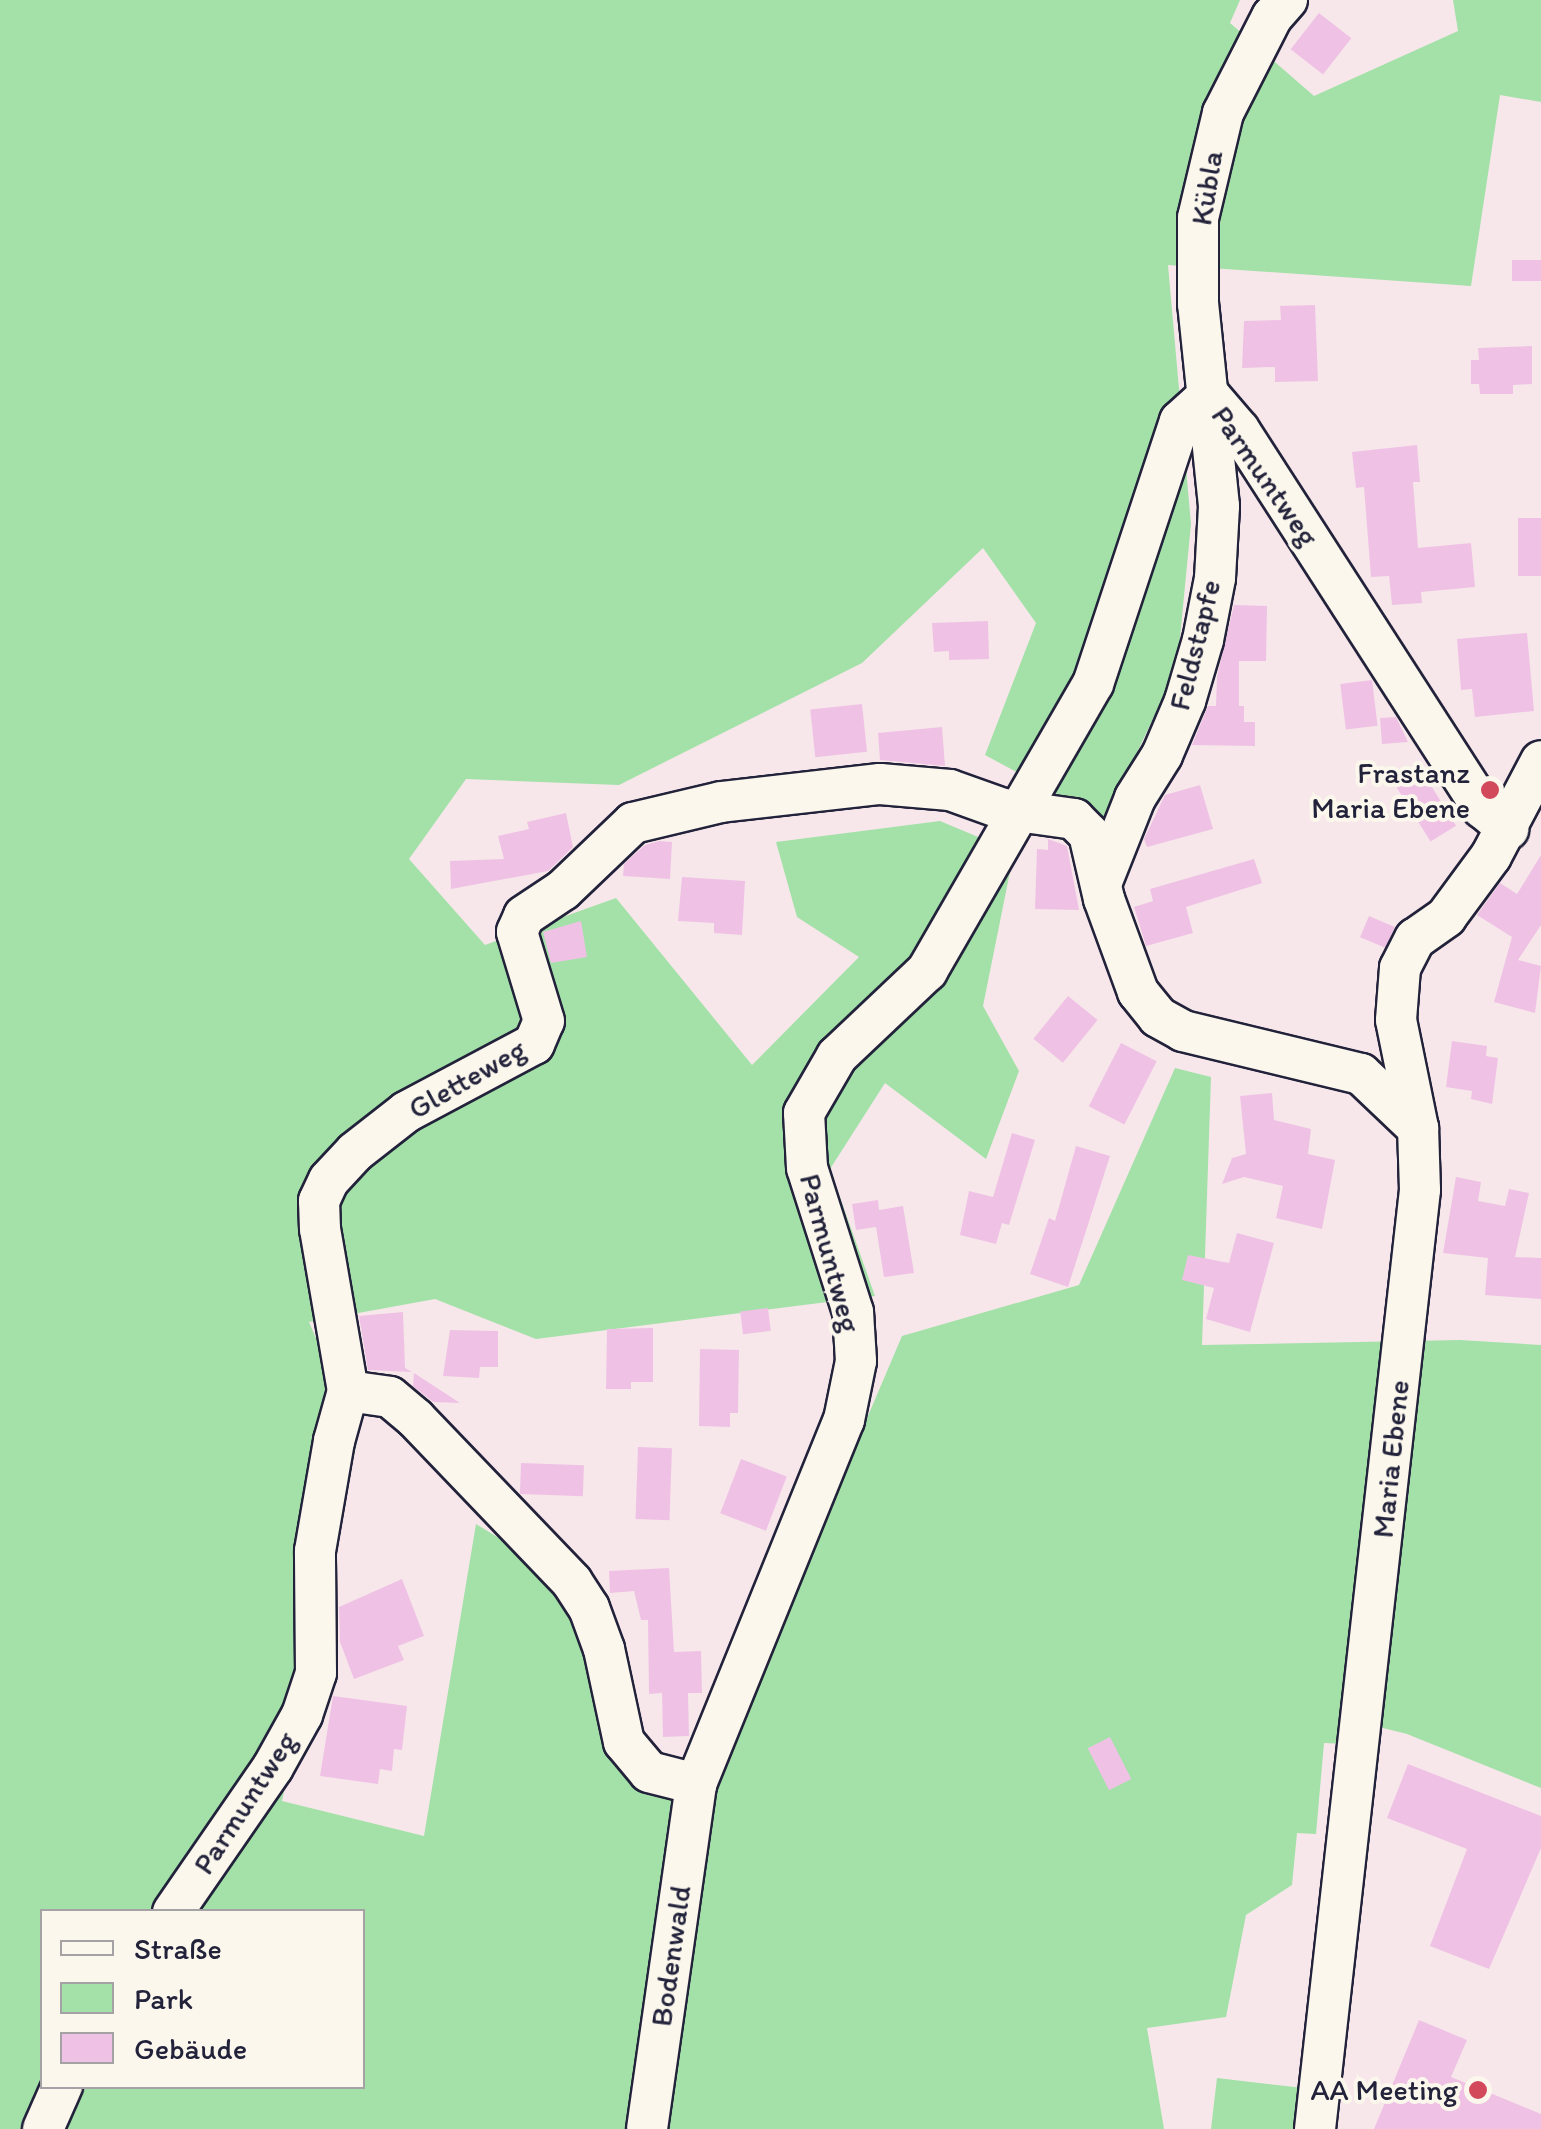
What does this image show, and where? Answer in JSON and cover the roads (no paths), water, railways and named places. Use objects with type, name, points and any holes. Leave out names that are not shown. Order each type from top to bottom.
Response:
[{"type":"street","name":"Kübla","points":[[1208,395],[1198,304],[1198,218],[1208,164],[1223,112],[1272,17],[1287,0]]},
{"type":"street","name":"Parmuntweg","points":[[696,1784],[844,1420],[856,1362],[852,1312],[807,1168],[804,1113],[836,1056],[927,971],[1093,684],[1180,421],[1208,395],[1239,430],[1484,808],[1508,829]]},
{"type":"street","name":"Feldstapfe","points":[[1103,879],[1135,798],[1162,755],[1185,702],[1203,640],[1215,578],[1218,506],[1208,395]]},
{"type":"street","name":"Maria Ebene","points":[[1315,2129],[1420,1190],[1418,1128],[1396,1020],[1400,968],[1415,939],[1446,917],[1508,829],[1541,761]]},
{"type":"street","name":"Gletteweg","points":[[348,1391],[320,1229],[319,1201],[329,1180],[356,1152],[406,1112],[534,1044],[544,1022],[517,932],[524,916],[563,890],[633,824],[720,802],[916,785],[982,798],[1003,809],[1020,809]]},
{"type":"street","points":[[1020,809],[1074,819],[1089,834],[1124,962],[1138,992],[1158,1017],[1184,1031],[1361,1074],[1418,1128]]},
{"type":"street","name":"Parmuntweg","points":[[174,1909],[274,1767],[316,1674],[315,1551],[334,1440],[348,1391]]},
{"type":"street","points":[[348,1391],[390,1397],[416,1418],[572,1582],[600,1636],[624,1742],[649,1772],[696,1784]]},
{"type":"street","name":"Bodenwald","points":[[648,2129],[696,1784]]},
{"type":"street","points":[[44,2129],[61,2089]]},
{"type":"place","name":"Frastanz Maria Ebene","points":[[1490,790]]},
{"type":"place","name":"AA Meeting","points":[[1478,2090]]}]
